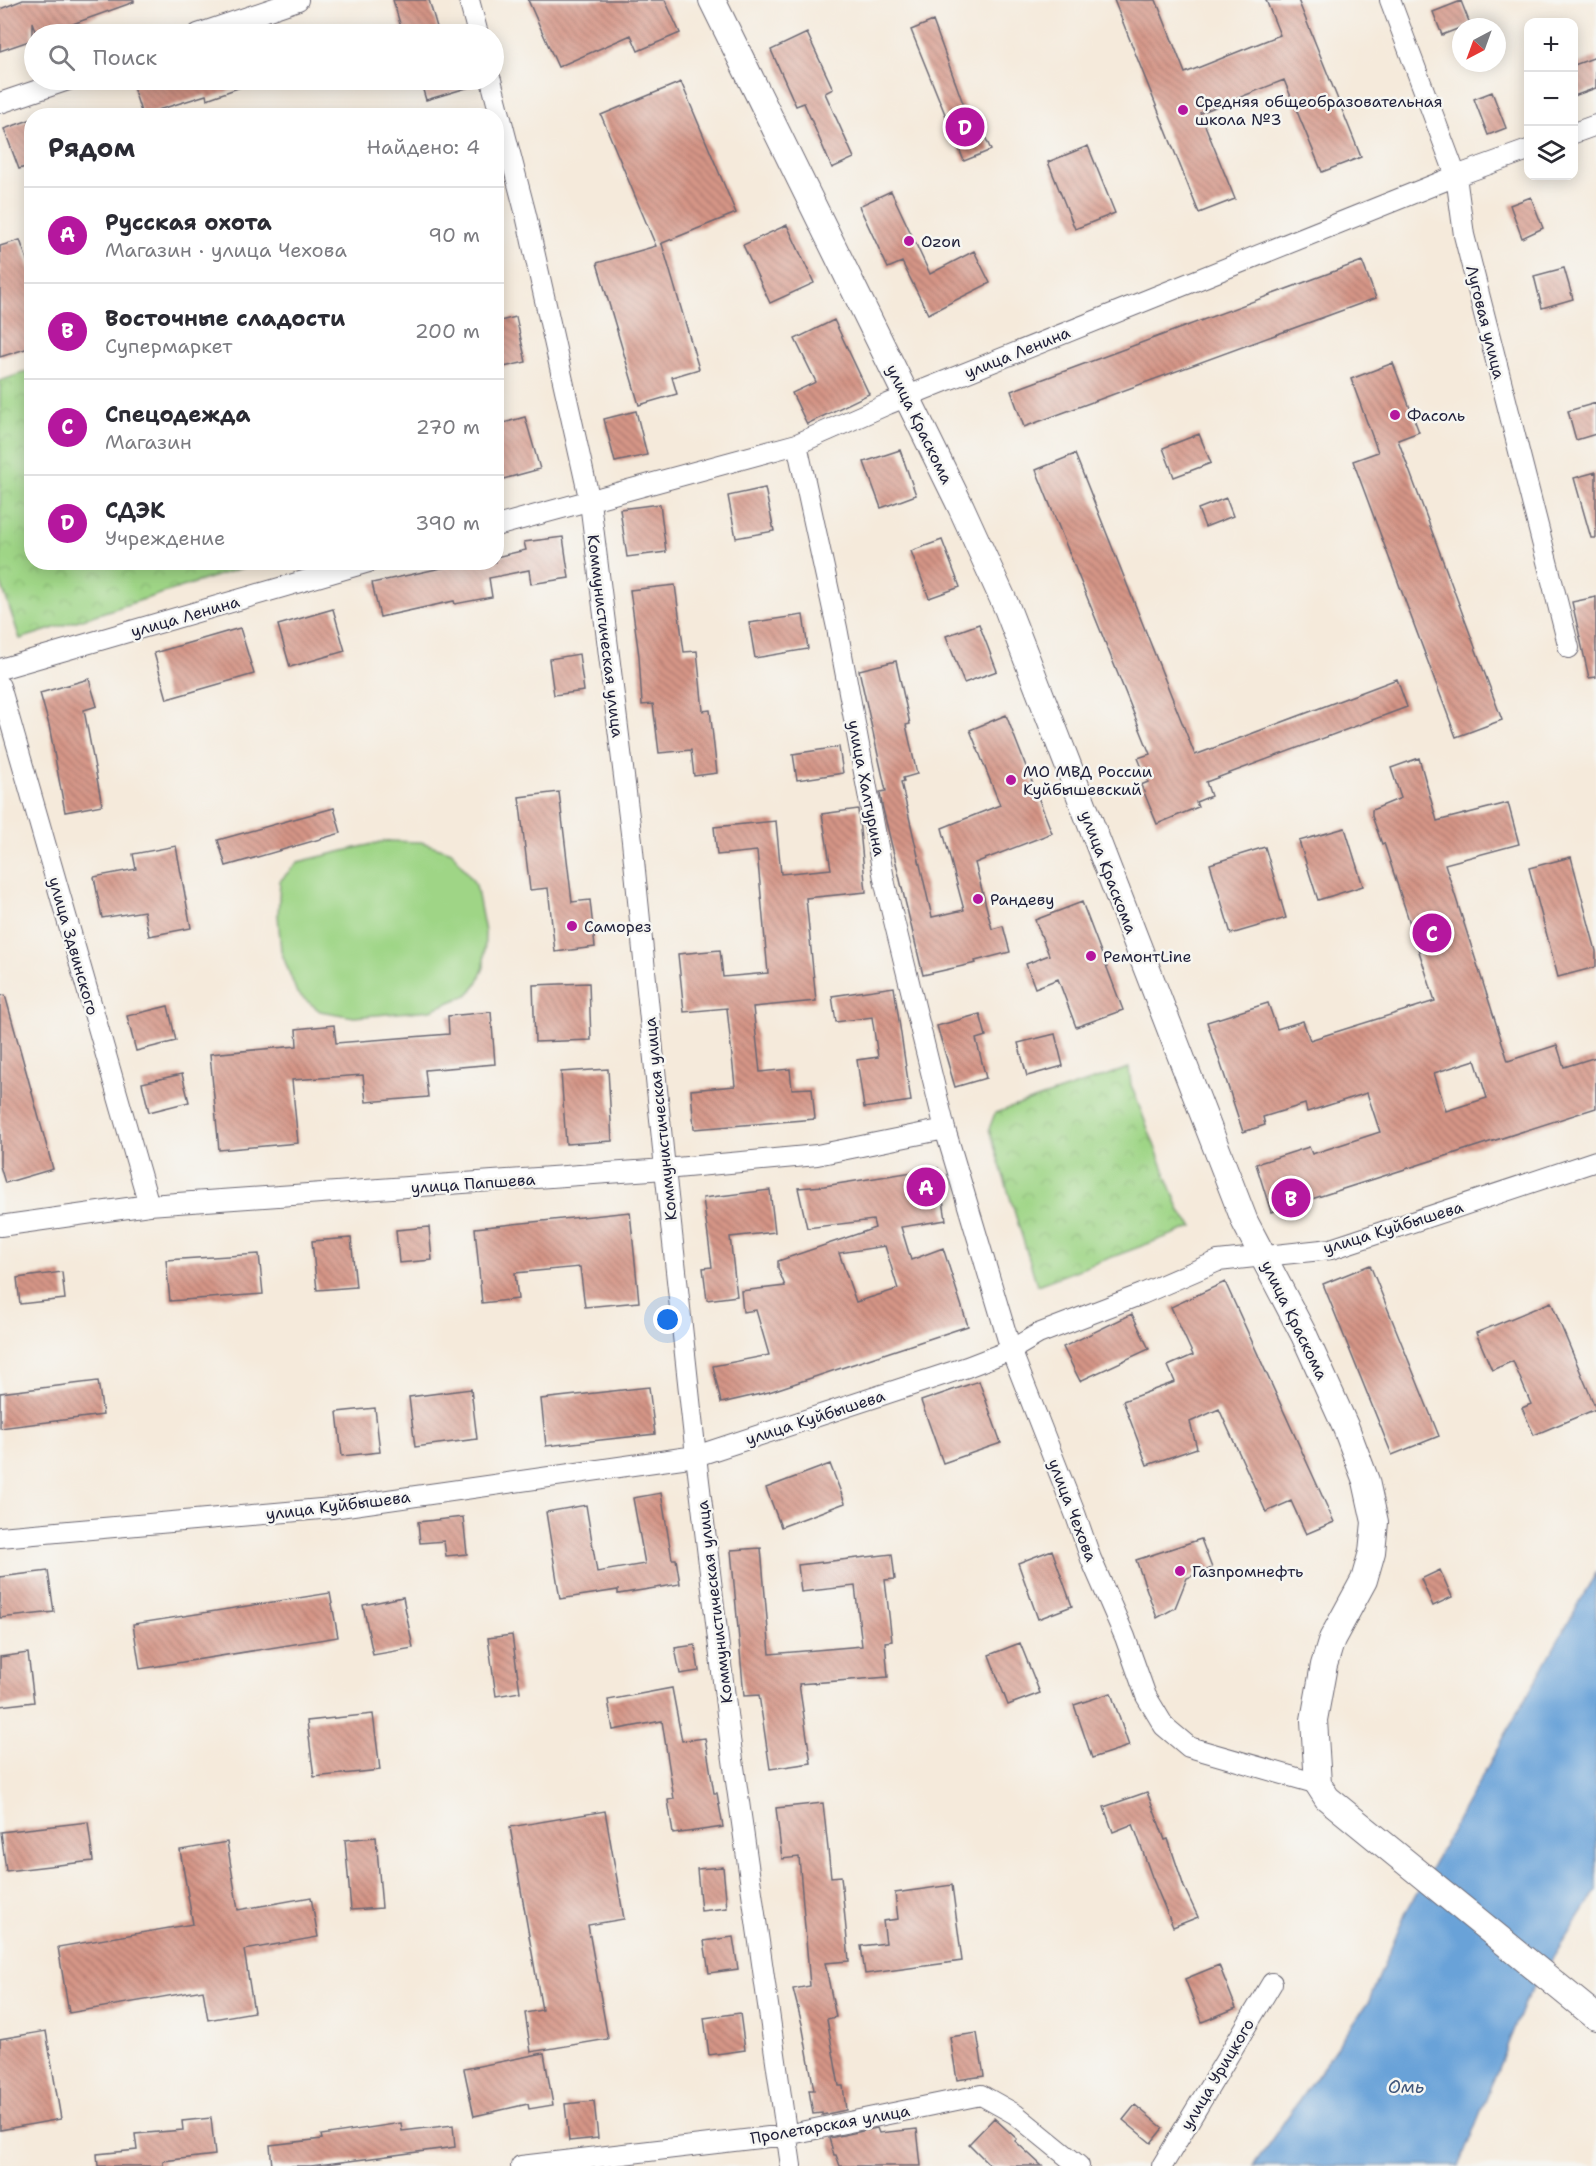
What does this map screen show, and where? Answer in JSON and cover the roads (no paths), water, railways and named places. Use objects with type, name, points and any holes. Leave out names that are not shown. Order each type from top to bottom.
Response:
[{"type":"main road","name":"улица Краскома","points":[[712,0],[961,507],[1007,608],[1219,1159],[1245,1222],[1304,1335],[1346,1428],[1366,1481],[1375,1522],[1372,1552],[1364,1580],[1332,1639],[1324,1665],[1314,1720],[1323,1791]]},
{"type":"main road","points":[[1323,1791],[1594,2014]]},
{"type":"street","points":[[227,24],[298,0]]},
{"type":"street","points":[[469,0],[475,24]]},
{"type":"street","name":"Луговая улица","points":[[1390,0],[1456,176],[1464,235],[1569,648]]},
{"type":"street","points":[[0,103],[38,90]]},
{"type":"street","name":"Коммунистическая улица","points":[[494,90],[498,108]]},
{"type":"street","points":[[1578,132],[1596,125]]},
{"type":"street","name":"Коммунистическая улица","points":[[504,130],[526,215],[590,502],[632,841],[696,1456],[730,1738],[791,2166]]},
{"type":"street","name":"улица Ленина","points":[[504,524],[797,444],[907,397],[1456,176],[1524,151]]},
{"type":"street","name":"улица Халтурина","points":[[797,444],[837,628],[885,884],[945,1129]]},
{"type":"street","name":"улица Ленина","points":[[0,669],[341,570]]},
{"type":"street","name":"улица Здвинского","points":[[0,686],[149,1205]]},
{"type":"street","name":"улица Папшева","points":[[0,1226],[149,1205],[665,1169],[817,1155],[945,1129]]},
{"type":"street","name":"улица Чехова","points":[[945,1129],[1011,1350],[1076,1516],[1090,1559],[1125,1636],[1146,1696],[1164,1726],[1189,1747],[1323,1791]]},
{"type":"street","name":"улица Куйбышева","points":[[0,1537],[332,1508],[696,1456],[966,1367],[1011,1350],[1038,1334],[1142,1294],[1218,1261],[1331,1249],[1596,1161]]},
{"type":"street","name":"улица Урицкого","points":[[1162,2166],[1272,1983]]},
{"type":"street","name":"Пролетарская улица","points":[[522,2166],[786,2135],[981,2095],[1015,2114],[1079,2166]]},
{"type":"water","name":"Омь","points":[[1596,1573],[1596,1891],[1525,2001],[1459,2166],[1253,2166],[1369,2001],[1406,1912]]},
{"type":"place","name":"Средняя общеобразовательная школа №3","points":[[1183,110]]},
{"type":"place","name":"СДЭК","points":[[965,127]]},
{"type":"place","name":"Ozon","points":[[909,241]]},
{"type":"place","name":"Фасоль","points":[[1395,415]]},
{"type":"place","name":"МО МВД России Куйбышевский","points":[[1011,780]]},
{"type":"place","name":"Рандеву","points":[[978,899]]},
{"type":"place","name":"Саморез","points":[[572,926]]},
{"type":"place","name":"Спецодежда","points":[[1432,933]]},
{"type":"place","name":"РемонтLine","points":[[1091,956]]},
{"type":"place","name":"Русская охота","points":[[926,1187]]},
{"type":"place","name":"Восточные сладости","points":[[1291,1198]]},
{"type":"place","name":"Газпромнефть","points":[[1180,1571]]}]
